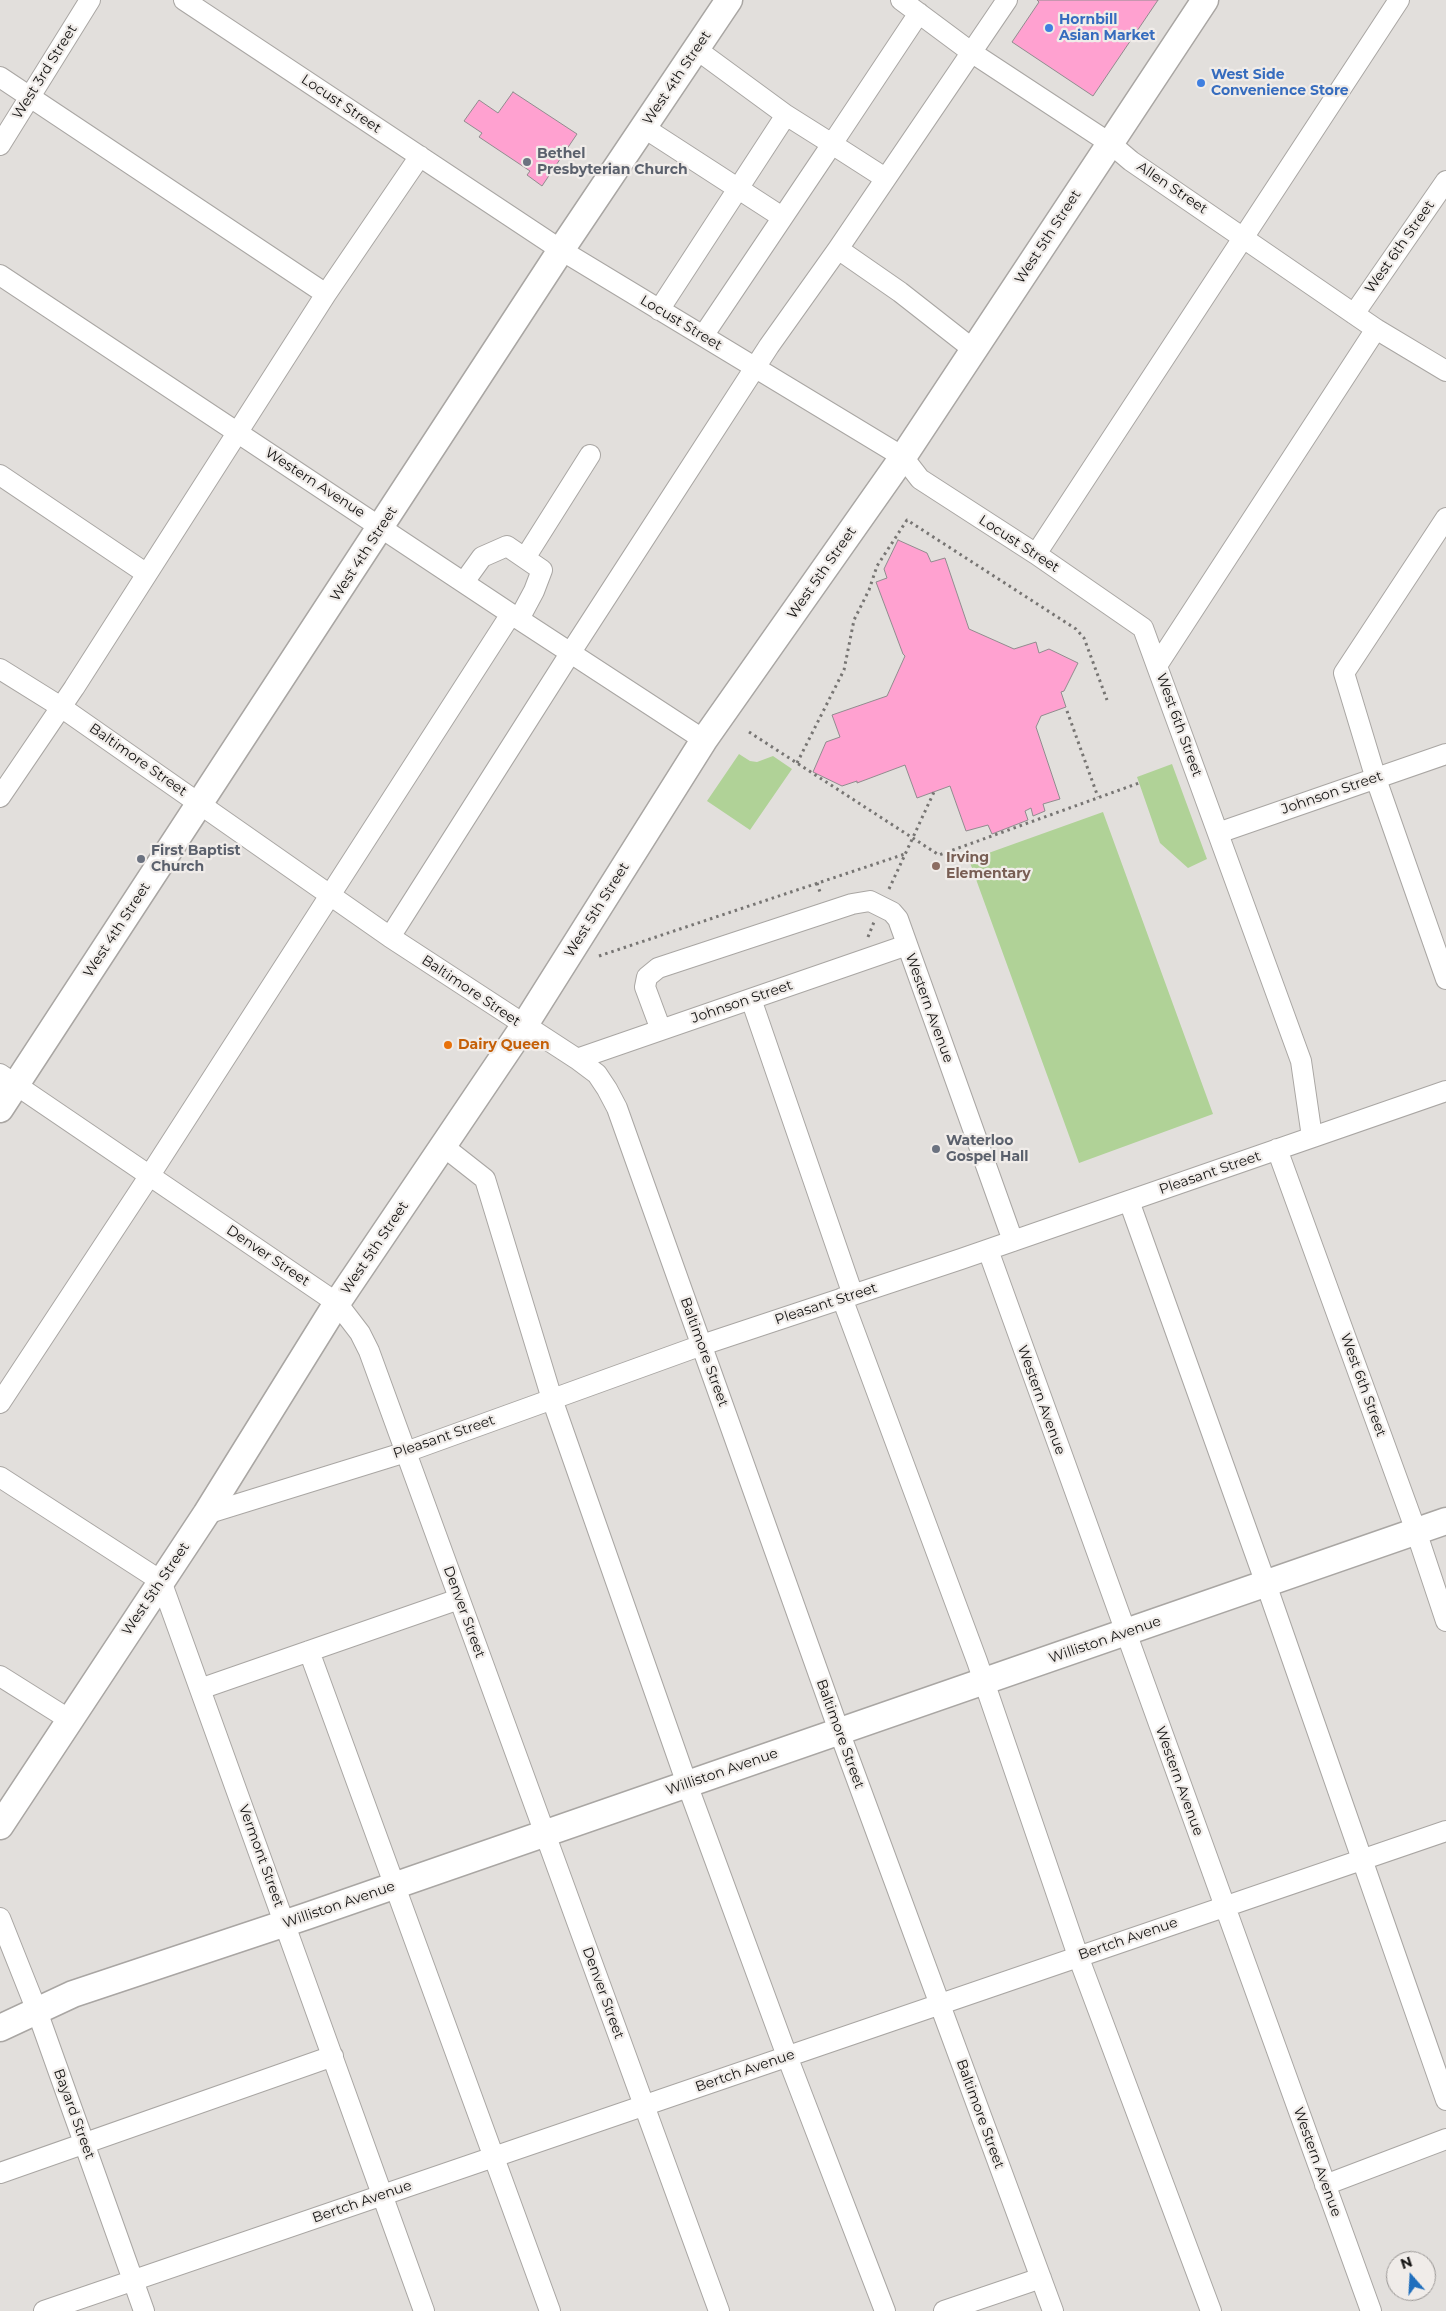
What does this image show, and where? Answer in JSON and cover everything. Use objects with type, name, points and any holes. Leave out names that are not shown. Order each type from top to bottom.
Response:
[{"type":"main road","name":"West 4th Street","points":[[0,1109],[8,1079],[201,804],[561,250],[729,0]]},
{"type":"main road","name":"West 5th Street","points":[[0,1826],[206,1514],[338,1303],[524,1026],[704,740],[903,457],[1205,0]]},
{"type":"main road","name":"Williston Avenue","points":[[0,2028],[73,1994],[545,1834],[1446,1521]]},
{"type":"street","name":"West 3rd Street","points":[[0,145],[90,0]]},
{"type":"street","name":"Locust Street","points":[[184,0],[561,250],[903,457],[920,479],[1036,554],[1143,628],[1158,664]]},
{"type":"street","name":"Allen Street","points":[[901,0],[971,52],[1111,144],[1132,161],[1376,329],[1446,371]]},
{"type":"street","points":[[390,937],[570,652],[755,368],[1007,0]]},
{"type":"street","points":[[1036,554],[1399,0]]},
{"type":"street","points":[[703,336],[919,13]]},
{"type":"street","points":[[696,49],[786,115],[885,178]]},
{"type":"street","points":[[0,77],[326,294]]},
{"type":"street","points":[[659,310],[786,115]]},
{"type":"street","points":[[644,127],[782,217]]},
{"type":"street","points":[[0,797],[61,707],[326,294],[420,156]]},
{"type":"street","name":"West 6th Street","points":[[1354,314],[1446,181]]},
{"type":"street","points":[[838,249],[900,292],[974,350]]},
{"type":"street","name":"Western Avenue","points":[[0,275],[704,740]]},
{"type":"street","name":"West 6th Street","points":[[1312,1137],[1302,1061],[1158,664],[1376,329]]},
{"type":"street","points":[[525,558],[590,455]]},
{"type":"street","points":[[0,475],[147,574]]},
{"type":"street","points":[[1446,518],[1344,673],[1376,779],[1446,979]]},
{"type":"street","points":[[0,1403],[150,1175],[330,894],[515,616],[534,591],[542,570],[507,546],[482,557],[464,582]]},
{"type":"street","name":"Baltimore Street","points":[[0,669],[61,707],[390,937],[577,1059],[596,1074],[607,1089],[616,1108],[702,1345],[839,1731],[1053,2311]]},
{"type":"street","name":"Johnson Street","points":[[1218,833],[1446,754]]},
{"type":"street","points":[[661,1030],[645,987],[647,977],[658,968],[852,904],[870,902],[882,906]]},
{"type":"street","name":"Western Avenue","points":[[882,906],[892,912],[898,919],[1013,1241]]},
{"type":"street","name":"Johnson Street","points":[[577,1059],[906,945]]},
{"type":"street","points":[[751,999],[848,1297],[984,1682],[1078,1956],[1211,2311]]},
{"type":"street","name":"Denver Street","points":[[8,1079],[338,1303],[360,1333],[369,1351],[719,2311]]},
{"type":"street","name":"Pleasant Street","points":[[206,1514],[406,1452],[702,1345],[988,1250],[1446,1092]]},
{"type":"street","points":[[444,1146],[485,1179],[552,1399],[687,1784],[787,2056],[885,2311]]},
{"type":"street","name":"West 6th Street","points":[[1277,1149],[1416,1531],[1446,1622]]},
{"type":"street","points":[[1129,1201],[1266,1584],[1446,2100]]},
{"type":"street","name":"Western Avenue","points":[[988,1250],[1371,2311]]},
{"type":"street","points":[[0,1477],[161,1581]]},
{"type":"street","name":"Vermont Street","points":[[161,1581],[424,2311]]},
{"type":"street","points":[[200,1689],[459,1599]]},
{"type":"street","points":[[309,1651],[396,1885],[492,2158],[550,2311]]},
{"type":"street","points":[[0,1676],[70,1720]]},
{"type":"street","name":"Bertch Avenue","points":[[44,2311],[1446,1831]]},
{"type":"street","name":"Bayard Street","points":[[0,1918],[37,2011],[144,2311]]},
{"type":"street","points":[[0,2173],[333,2056]]},
{"type":"street","points":[[1325,2185],[1446,2140]]},
{"type":"street","points":[[944,2311],[1041,2278]]},
{"type":"path","points":[[796,763],[844,670],[854,620],[869,590],[877,566],[908,520],[1076,629],[1084,638],[1107,700]]},
{"type":"path","points":[[1067,711],[1098,797]]},
{"type":"path","points":[[749,732],[939,855],[1139,783]]},
{"type":"path","points":[[868,937],[934,792]]},
{"type":"path","points":[[599,956],[905,854]]},
{"type":"green space","points":[[739,754],[750,761],[757,762],[773,756],[792,769],[750,830],[707,801]]},
{"type":"green space","points":[[1172,764],[1207,859],[1188,868],[1160,843],[1137,777]]},
{"type":"green space","points":[[1103,812],[1213,1114],[1079,1163],[969,860]]},
{"type":"building","points":[[1037,0],[1158,0],[1093,96],[1012,42],[1039,2]]},
{"type":"building","points":[[513,92],[577,134],[542,186],[527,175],[530,171],[479,137],[482,133],[464,121],[479,100],[498,113]]},
{"type":"building","name":"Irving Elementary","points":[[898,540],[927,553],[931,562],[945,558],[969,629],[1014,649],[1036,642],[1039,653],[1049,649],[1078,663],[1064,691],[1061,692],[1066,707],[1041,716],[1036,727],[1060,799],[1043,804],[1045,811],[1033,816],[1031,808],[1025,811],[1028,820],[992,834],[988,825],[966,831],[950,786],[917,798],[905,765],[857,783],[857,781],[842,786],[813,772],[826,742],[840,737],[832,715],[887,696],[905,656],[876,582],[887,578],[884,569]]},
{"type":"place","name":"Hornbill Asian Market","points":[[1049,28]]},
{"type":"place","name":"West Side Convenience Store","points":[[1201,83]]},
{"type":"place","name":"Bethel Presbyterian Church","points":[[527,162]]},
{"type":"place","name":"First Baptist Church","points":[[141,859]]},
{"type":"place","name":"Irving Elementary","points":[[936,866]]},
{"type":"place","name":"Dairy Queen","points":[[448,1045]]},
{"type":"place","name":"Waterloo Gospel Hall","points":[[936,1149]]}]
